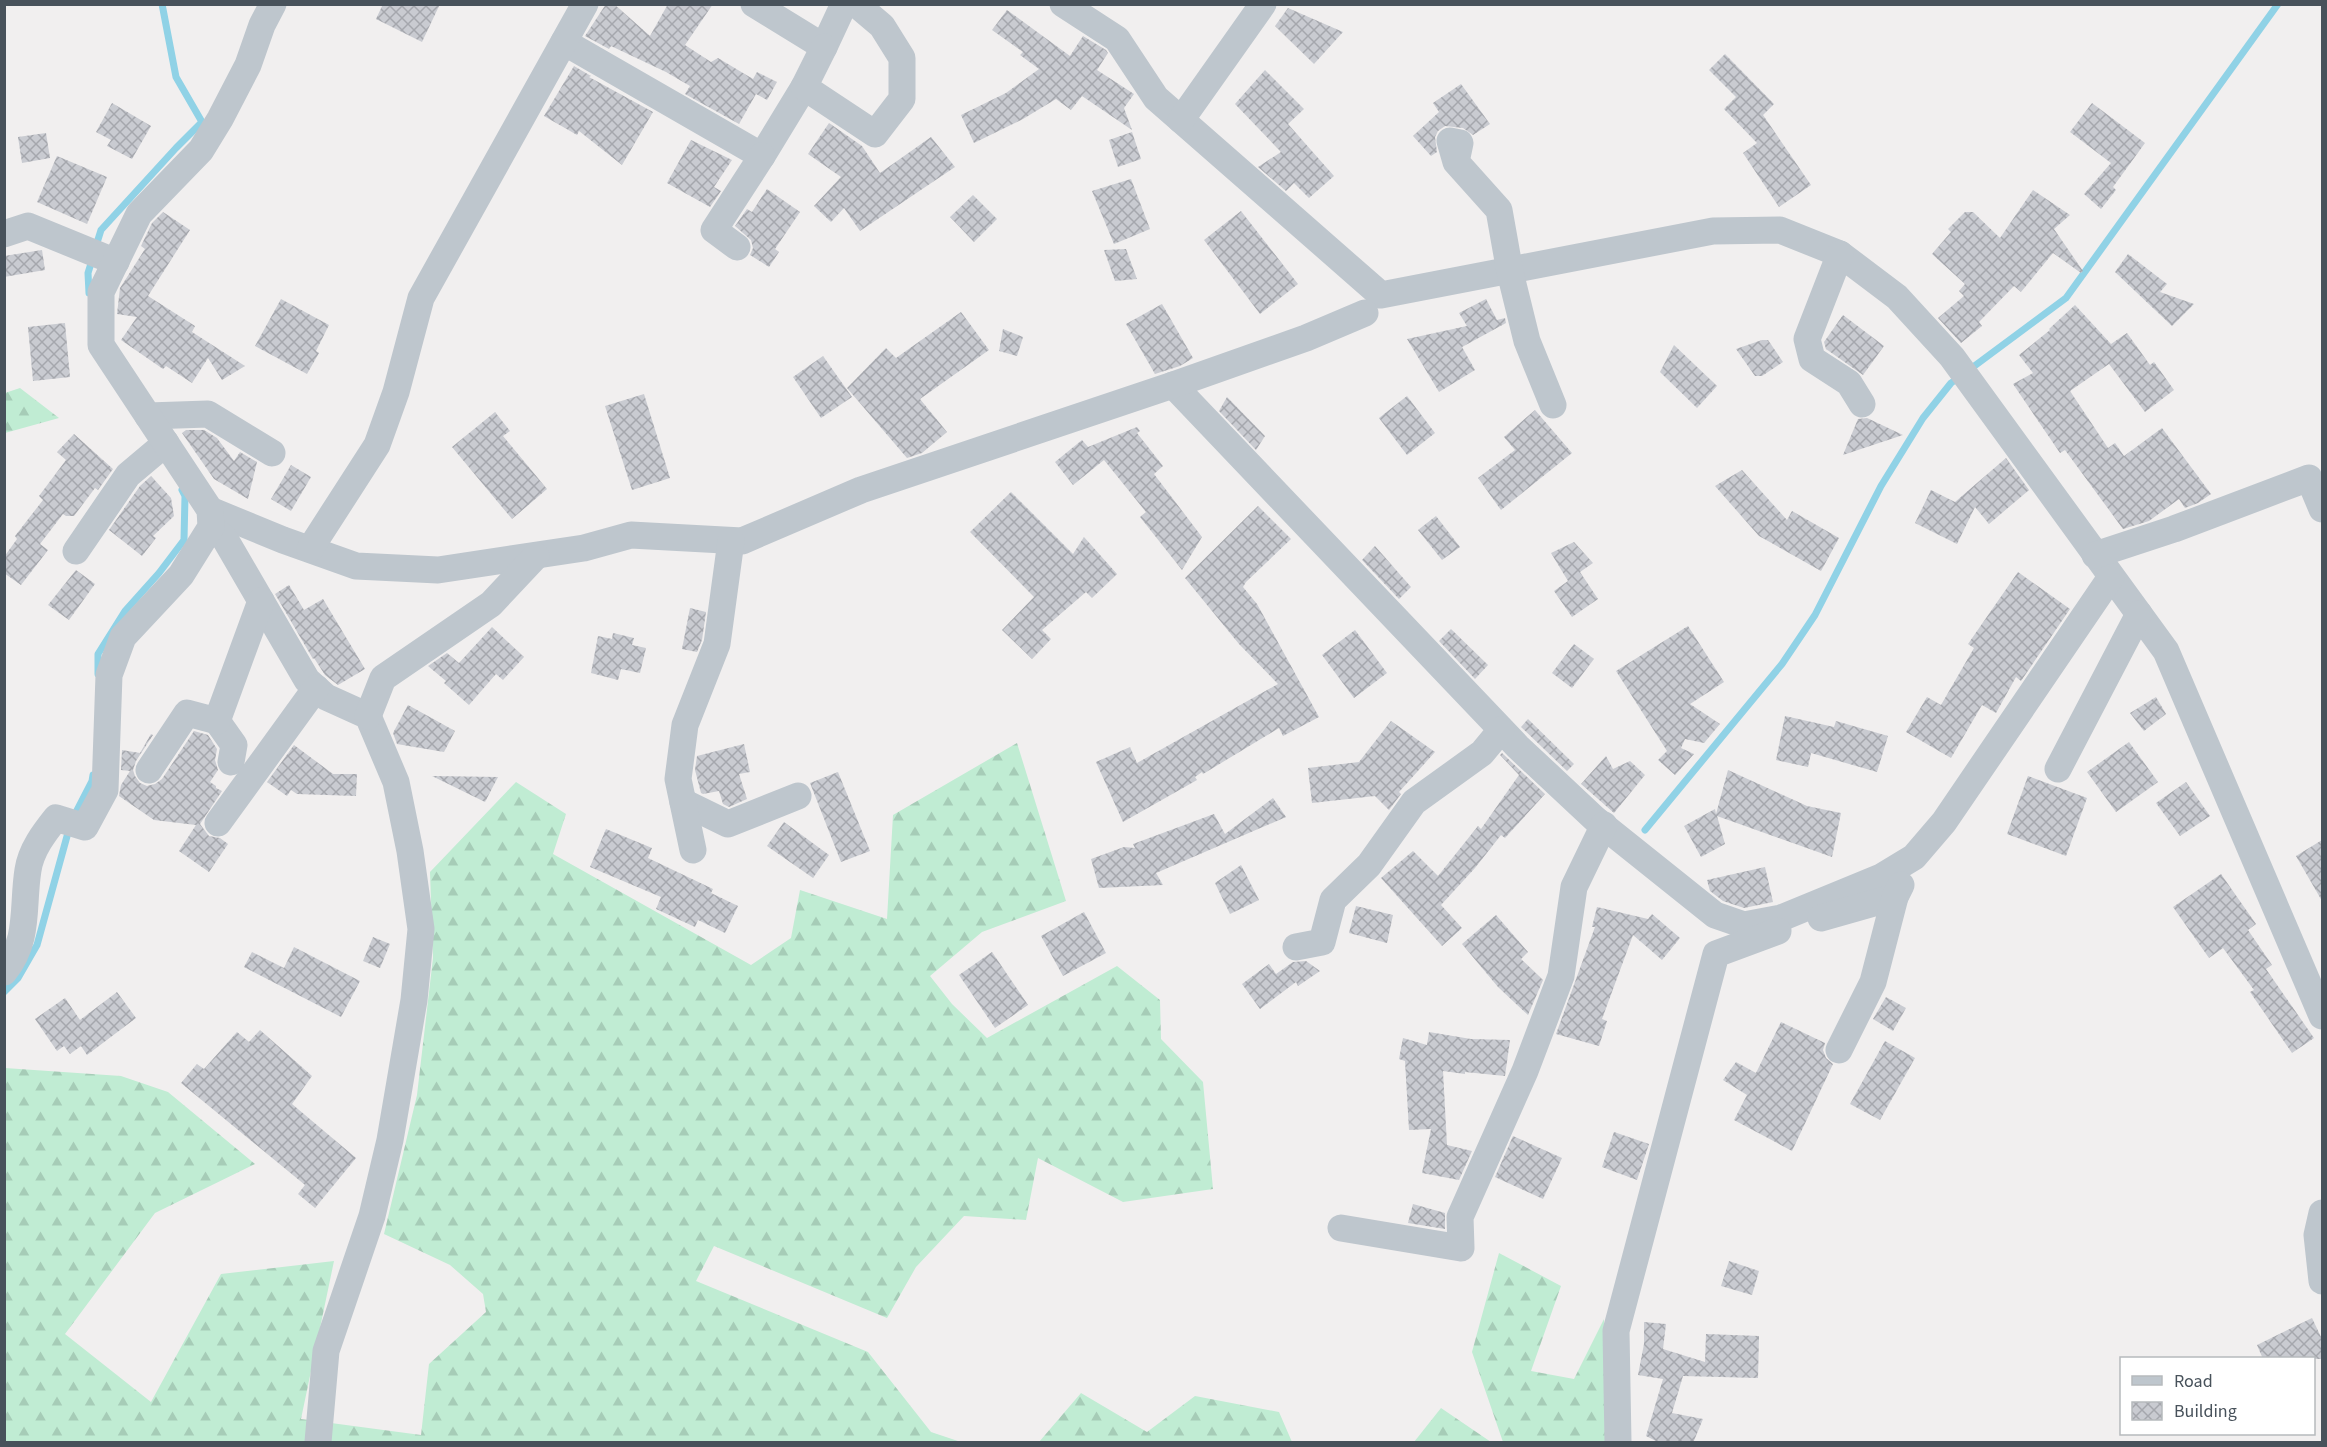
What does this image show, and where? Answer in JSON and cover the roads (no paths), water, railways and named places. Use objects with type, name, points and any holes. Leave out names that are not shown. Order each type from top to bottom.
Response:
[{"type":"street","points":[[273,4],[262,25],[248,65],[201,150],[139,214],[112,261],[101,292],[101,345],[148,416],[158,449],[225,539],[306,680],[326,697],[368,716],[396,782],[410,851],[421,929],[414,1000],[390,1140],[372,1216],[326,1351],[318,1443]]},
{"type":"street","points":[[310,549],[377,445],[396,392],[422,298],[585,4]]},
{"type":"street","points":[[754,4],[824,47]]},
{"type":"street","points":[[737,247],[714,230],[804,87],[844,4]]},
{"type":"street","points":[[804,87],[875,134],[902,99],[902,58],[882,26],[856,4]]},
{"type":"street","points":[[1063,4],[1117,39],[1156,98],[1381,295],[1510,272],[1713,231],[1780,230],[1840,254],[1897,297],[1955,361],[2166,651],[2322,1016]]},
{"type":"street","points":[[1181,120],[1263,4]]},
{"type":"street","points":[[564,42],[762,156]]},
{"type":"street","points":[[1456,162],[1498,210],[1527,341],[1553,405]]},
{"type":"street","points":[[4,234],[28,226],[112,261]]},
{"type":"street","points":[[1840,254],[1807,339],[1812,359],[1849,383],[1862,404]]},
{"type":"street","points":[[211,518],[356,566],[438,570],[584,548],[631,536],[742,541],[861,490],[1173,385],[1306,338],[1365,313]]},
{"type":"street","points":[[1173,385],[1501,730],[1604,825],[1715,915],[1744,925],[1781,918],[1881,877],[1914,857]]},
{"type":"street","points":[[148,416],[208,414],[272,453]]},
{"type":"street","points":[[76,551],[128,475],[158,449]]},
{"type":"street","points":[[2095,555],[2174,529],[2309,478],[2322,509]]},
{"type":"street","points":[[4,972],[24,934],[28,869],[40,838],[56,818],[85,828],[105,790],[109,675],[123,637],[180,575],[211,518]]},
{"type":"street","points":[[693,850],[678,779],[685,725],[717,644],[731,541]]},
{"type":"street","points":[[368,716],[383,678],[491,604],[536,556]]},
{"type":"street","points":[[1839,1050],[1873,982],[1895,897],[1914,857],[1944,822],[2111,577]]},
{"type":"street","points":[[217,722],[261,602]]},
{"type":"street","points":[[2058,768],[2139,615]]},
{"type":"street","points":[[218,823],[316,688]]},
{"type":"street","points":[[149,770],[187,713],[217,722],[234,746],[231,762]]},
{"type":"street","points":[[1296,947],[1322,942],[1333,900],[1369,865],[1414,802],[1482,753],[1501,730]]},
{"type":"street","points":[[683,801],[728,824],[798,796]]},
{"type":"street","points":[[1341,1228],[1461,1248],[1460,1217],[1525,1071],[1561,976],[1574,887],[1604,825]]},
{"type":"street","points":[[1618,1443],[1616,1331],[1716,954],[1800,923],[1895,897]]},
{"type":"street","points":[[2322,1213],[2317,1235],[2322,1281]]},
{"type":"waterway","points":[[96,246],[101,230],[202,122],[176,77],[162,4]]},
{"type":"waterway","points":[[1969,370],[2066,298],[2278,4]]},
{"type":"waterway","points":[[89,293],[88,273],[93,257]]},
{"type":"waterway","points":[[1645,830],[1782,664],[1815,615],[1881,486],[1923,418],[1951,383],[1961,376]]},
{"type":"waterway","points":[[98,674],[98,654],[125,611],[159,573],[184,540],[185,496],[182,490]]},
{"type":"waterway","points":[[74,816],[93,775]]},
{"type":"waterway","points":[[4,992],[18,978],[37,945],[69,829]]}]
